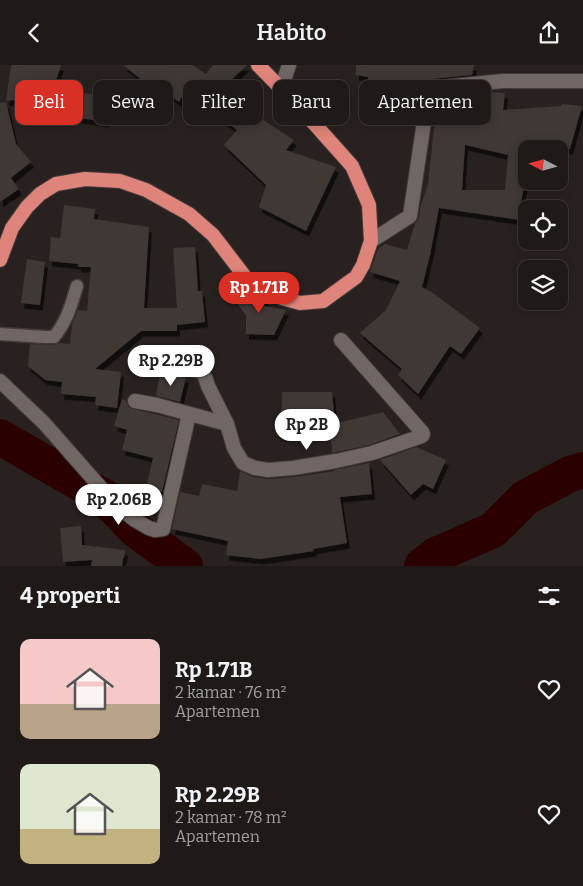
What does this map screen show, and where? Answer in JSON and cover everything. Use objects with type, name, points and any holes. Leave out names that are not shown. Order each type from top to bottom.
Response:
[{"type":"highway","points":[[258,65],[273,81]]},
{"type":"highway","points":[[0,260],[12,229],[27,207],[40,194],[56,184],[86,179],[120,181],[146,190],[188,214],[213,235],[246,278],[282,298],[300,303],[323,301],[356,277],[363,265],[371,241],[369,205],[352,166],[315,125]]},
{"type":"street","points":[[284,80],[289,65]]},
{"type":"street","points":[[371,241],[410,216],[430,90],[433,88],[503,81],[583,81]]},
{"type":"street","points":[[158,362],[202,372],[227,424],[234,448],[243,463],[255,468],[268,471],[336,461],[372,453],[422,436],[422,432],[341,340]]},
{"type":"street","points":[[0,381],[44,423],[117,506],[135,520],[155,530],[163,529],[189,414]]},
{"type":"street","points":[[135,401],[227,424]]},
{"type":"lane","points":[[0,334],[54,337],[70,312],[77,286]]},
{"type":"building","points":[[11,65],[61,65],[56,80],[15,80],[15,100],[6,101]]},
{"type":"building","points":[[123,65],[192,65],[206,74],[213,65],[247,65],[231,80],[183,80],[183,95],[179,102],[173,98],[173,80],[142,80]]},
{"type":"building","points":[[356,65],[474,65],[472,75],[430,80],[368,79],[368,77],[356,75]]},
{"type":"building","points":[[491,92],[505,93],[503,110],[561,106],[562,104],[582,106],[570,149],[568,149],[568,140],[518,140],[518,190],[523,190],[521,200],[518,200],[518,220],[439,208],[422,287],[480,328],[461,354],[450,346],[418,394],[398,375],[402,369],[360,333],[386,310],[400,281],[370,272],[378,249],[385,244],[407,250],[415,223],[419,218],[420,208],[428,184],[434,125],[491,125]],"holes":[[[465,145],[508,155],[505,190],[462,190]]]},
{"type":"building","points":[[83,93],[93,94],[93,120],[83,119]]},
{"type":"building","points":[[6,102],[16,144],[31,162],[11,178],[19,189],[0,202],[0,103]]},
{"type":"building","points":[[263,120],[294,140],[286,150],[336,167],[306,231],[259,207],[266,185],[224,145],[237,130],[230,125],[263,125]]},
{"type":"building","points":[[64,205],[95,209],[94,219],[149,227],[144,308],[177,308],[173,248],[195,247],[198,291],[202,291],[205,322],[177,325],[177,331],[141,331],[95,369],[121,372],[117,408],[95,405],[96,397],[61,394],[62,382],[45,380],[28,366],[30,344],[70,344],[72,325],[78,310],[87,311],[91,267],[78,267],[78,264],[49,261],[51,237],[60,238]]},
{"type":"building","points":[[27,259],[45,262],[40,305],[21,303]]},
{"type":"building","points":[[249,290],[266,300],[264,306],[286,310],[274,335],[246,334],[246,316],[233,298]]},
{"type":"building","points":[[160,373],[186,377],[180,402],[156,396]]},
{"type":"building","points":[[282,392],[332,392],[335,423],[281,424]]},
{"type":"building","points":[[122,399],[133,409],[179,420],[162,492],[146,488],[153,458],[122,450],[127,430],[114,426]]},
{"type":"building","points":[[383,412],[400,434],[370,445],[332,453],[332,446],[325,426]]},
{"type":"building","points":[[416,447],[446,460],[433,489],[423,484],[411,495],[380,460]]},
{"type":"building","points":[[369,463],[372,494],[340,497],[347,543],[313,549],[314,551],[261,559],[226,555],[228,541],[172,529],[180,492],[199,496],[202,484],[237,491],[240,471],[253,477],[269,479],[335,471]]},
{"type":"building","points":[[81,526],[82,545],[125,550],[122,566],[91,566],[92,560],[63,562],[60,528]]},
{"type":"waterway","points":[[0,437],[104,497],[136,530],[185,566]]},
{"type":"waterway","points":[[422,566],[436,555],[493,530],[525,498],[570,474],[583,470]]}]
